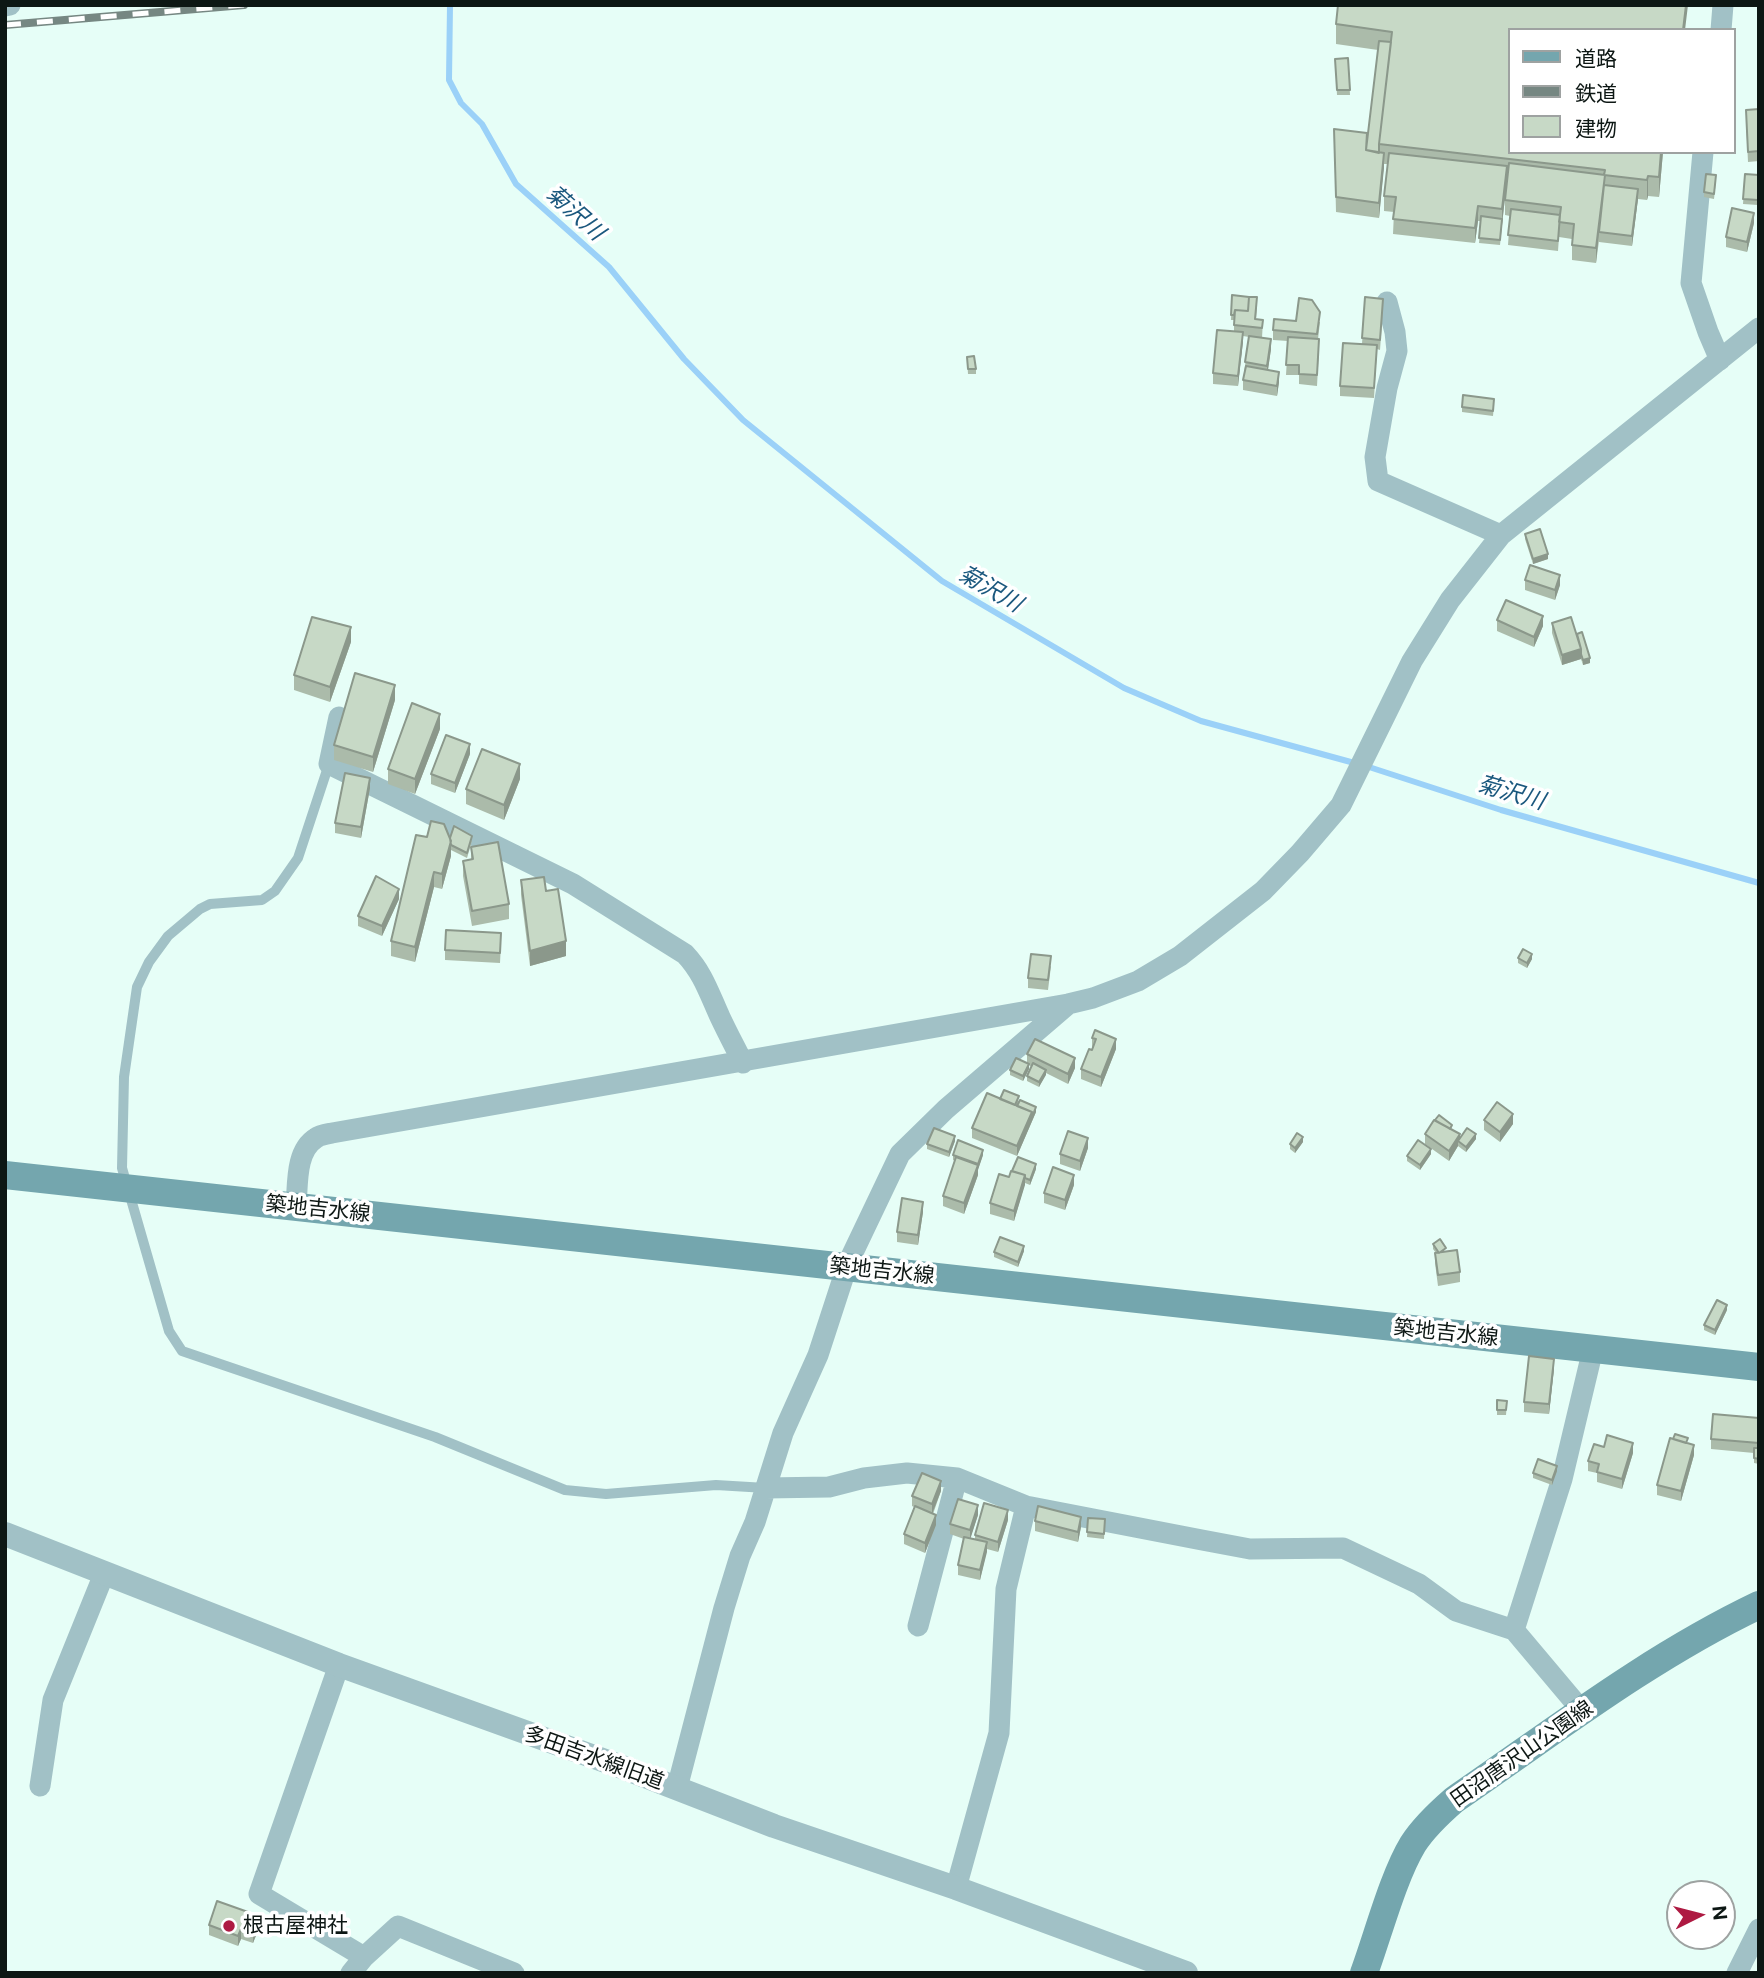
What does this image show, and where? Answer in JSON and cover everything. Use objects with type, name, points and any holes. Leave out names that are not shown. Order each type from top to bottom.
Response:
[{"type":"main road","name":"築地吉水線","points":[[5,1175],[1759,1367]]},
{"type":"main road","name":"田沼唐沢山公園線","points":[[1364,1973],[1401,1869],[1422,1832],[1454,1800],[1698,1636],[1759,1605]]},
{"type":"street","points":[[1721,28],[1723,5]]},
{"type":"street","points":[[1703,154],[1691,283],[1707,332],[1720,360]]},
{"type":"street","points":[[1387,302],[1397,351],[1387,388],[1375,457],[1378,481],[1501,535]]},
{"type":"street","points":[[296,1206],[300,1163],[306,1149],[316,1138],[332,1133],[1068,1004],[1093,998],[1138,981],[1180,956],[1263,891],[1341,805],[1412,661],[1450,600],[1501,535],[1759,328]]},
{"type":"street","points":[[339,717],[329,764],[573,884],[685,954],[706,982],[743,1062]]},
{"type":"street","points":[[677,1788],[724,1608],[783,1433],[818,1355],[847,1267],[900,1154],[946,1109],[1068,1004]]},
{"type":"street","points":[[1514,1630],[1562,1479],[1593,1349]]},
{"type":"street","points":[[766,1488],[829,1487],[864,1478],[907,1473],[957,1478],[1026,1506],[1250,1549],[1343,1548],[1419,1584],[1456,1611],[1514,1630],[1583,1712]]},
{"type":"street","points":[[918,1626],[957,1478]]},
{"type":"street","points":[[956,1888],[999,1733],[1006,1589],[1026,1506]]},
{"type":"street","name":"多田吉水線旧道","points":[[5,1535],[339,1665],[774,1826],[956,1888],[1186,1973]]},
{"type":"street","points":[[40,1786],[53,1700],[104,1574]]},
{"type":"street","points":[[339,1665],[259,1894],[358,1965],[398,1926],[514,1973]]},
{"type":"street","points":[[1737,1973],[1759,1929]]},
{"type":"lane","points":[[329,764],[298,858],[275,891],[262,900],[210,904],[200,909],[168,936],[149,962],[137,987],[124,1077],[122,1168],[169,1331],[182,1352],[435,1437],[565,1490],[606,1494],[716,1485],[766,1488]]},
{"type":"building","points":[[1338,5],[1686,5],[1683,28],[1508,28],[1508,154],[1661,154],[1659,177],[1648,176],[1647,180],[1604,175],[1605,170],[1379,144],[1392,32],[1336,24]]},
{"type":"building","points":[[1379,41],[1391,42],[1379,153],[1366,150]]},
{"type":"building","points":[[1348,58],[1350,90],[1337,90],[1335,59]]},
{"type":"building","points":[[1759,109],[1759,151],[1748,152],[1746,110]]},
{"type":"building","points":[[1334,129],[1367,133],[1366,150],[1384,153],[1379,203],[1336,197]]},
{"type":"building","points":[[1389,153],[1507,166],[1502,209],[1478,206],[1475,228],[1393,219],[1396,197],[1384,196]]},
{"type":"building","points":[[1509,163],[1605,175],[1596,248],[1572,245],[1574,224],[1559,222],[1561,207],[1505,200]]},
{"type":"building","points":[[1706,174],[1716,175],[1714,194],[1704,192]]},
{"type":"building","points":[[1745,174],[1759,175],[1758,200],[1743,199]]},
{"type":"building","points":[[1604,185],[1638,189],[1632,236],[1599,232]]},
{"type":"building","points":[[1732,208],[1754,213],[1747,242],[1726,237]]},
{"type":"building","points":[[1511,209],[1560,215],[1558,241],[1508,235]]},
{"type":"building","points":[[1481,216],[1502,219],[1500,240],[1479,238]]},
{"type":"building","points":[[1232,295],[1249,297],[1248,311],[1235,310],[1234,315],[1231,315]]},
{"type":"building","points":[[1249,297],[1257,297],[1255,319],[1263,320],[1262,328],[1234,325],[1235,310],[1248,311]]},
{"type":"building","points":[[1365,297],[1383,299],[1380,340],[1362,338]]},
{"type":"building","points":[[1299,298],[1312,300],[1320,312],[1317,334],[1273,330],[1274,319],[1296,321]]},
{"type":"building","points":[[1217,330],[1243,332],[1238,376],[1213,373]]},
{"type":"building","points":[[1249,336],[1271,339],[1267,366],[1245,362]]},
{"type":"building","points":[[1288,337],[1319,339],[1317,375],[1299,374],[1299,365],[1286,365]]},
{"type":"building","points":[[1343,343],[1377,345],[1374,388],[1340,386]]},
{"type":"building","points":[[974,356],[976,369],[968,369],[967,357]]},
{"type":"building","points":[[1246,366],[1279,372],[1277,386],[1243,380]]},
{"type":"building","points":[[1463,395],[1494,399],[1493,411],[1462,407]]},
{"type":"building","points":[[1540,529],[1548,554],[1533,559],[1525,534]]},
{"type":"building","points":[[1530,565],[1560,575],[1555,590],[1525,580]]},
{"type":"building","points":[[1506,600],[1543,616],[1534,637],[1497,620]]},
{"type":"building","points":[[312,617],[351,627],[330,687],[294,675]]},
{"type":"building","points":[[1571,617],[1581,649],[1562,655],[1552,623]]},
{"type":"building","points":[[1582,632],[1590,658],[1583,660],[1577,634]]},
{"type":"building","points":[[355,673],[395,685],[373,757],[334,745]]},
{"type":"building","points":[[412,703],[440,714],[415,779],[388,769]]},
{"type":"building","points":[[446,735],[470,744],[455,783],[431,774]]},
{"type":"building","points":[[482,749],[520,764],[504,805],[466,789]]},
{"type":"building","points":[[345,773],[370,778],[361,827],[335,823]]},
{"type":"building","points":[[431,821],[444,824],[451,841],[442,874],[434,872],[415,947],[391,941],[416,835],[427,837]]},
{"type":"building","points":[[454,826],[472,836],[467,853],[451,845]]},
{"type":"building","points":[[498,842],[509,904],[472,911],[463,861],[473,859],[471,847]]},
{"type":"building","points":[[376,876],[399,889],[382,926],[358,916]]},
{"type":"building","points":[[544,877],[546,891],[558,889],[566,941],[530,951],[521,880]]},
{"type":"building","points":[[446,930],[501,933],[500,953],[445,950]]},
{"type":"building","points":[[1523,949],[1532,954],[1527,963],[1518,958]]},
{"type":"building","points":[[1031,954],[1051,956],[1048,980],[1028,978]]},
{"type":"building","points":[[1095,1030],[1116,1039],[1101,1077],[1081,1069],[1096,1039],[1092,1038]]},
{"type":"building","points":[[1035,1039],[1075,1058],[1068,1074],[1027,1054]]},
{"type":"building","points":[[1016,1058],[1029,1064],[1023,1076],[1010,1070]]},
{"type":"building","points":[[1033,1063],[1046,1070],[1039,1082],[1027,1076]]},
{"type":"building","points":[[1004,1090],[1019,1096],[1015,1105],[1000,1099]]},
{"type":"building","points":[[987,1093],[1032,1112],[1017,1146],[972,1128]]},
{"type":"building","points":[[1020,1100],[1036,1107],[1032,1117],[1032,1112],[1017,1106]]},
{"type":"building","points":[[1497,1102],[1513,1114],[1500,1132],[1484,1120]]},
{"type":"building","points":[[1439,1115],[1452,1125],[1450,1129],[1435,1120]]},
{"type":"building","points":[[1434,1120],[1460,1134],[1449,1151],[1425,1134]]},
{"type":"building","points":[[934,1128],[955,1136],[949,1152],[927,1144]]},
{"type":"building","points":[[1467,1128],[1476,1134],[1466,1147],[1458,1141]]},
{"type":"building","points":[[1068,1131],[1088,1138],[1080,1161],[1060,1154]]},
{"type":"building","points":[[1297,1133],[1303,1137],[1295,1148],[1290,1144]]},
{"type":"building","points":[[958,1140],[983,1150],[978,1164],[953,1155]]},
{"type":"building","points":[[1418,1140],[1431,1149],[1420,1165],[1407,1156]]},
{"type":"building","points":[[956,1157],[978,1165],[964,1203],[943,1196]]},
{"type":"building","points":[[1018,1157],[1036,1164],[1030,1180],[1025,1178],[1025,1175],[1012,1171]]},
{"type":"building","points":[[1053,1167],[1074,1175],[1065,1200],[1044,1193]]},
{"type":"building","points":[[1011,1171],[1025,1175],[1014,1211],[990,1203],[999,1174],[1009,1177]]},
{"type":"building","points":[[902,1198],[923,1202],[918,1235],[897,1232]]},
{"type":"building","points":[[1000,1237],[1024,1246],[1018,1262],[994,1252]]},
{"type":"building","points":[[1440,1239],[1446,1248],[1439,1253],[1433,1244]]},
{"type":"building","points":[[1457,1250],[1460,1272],[1438,1275],[1435,1253]]},
{"type":"building","points":[[1717,1300],[1727,1305],[1715,1330],[1704,1325]]},
{"type":"building","points":[[1529,1356],[1554,1359],[1549,1404],[1524,1402]]},
{"type":"building","points":[[1497,1400],[1507,1401],[1506,1410],[1497,1410]]},
{"type":"building","points":[[1713,1414],[1759,1418],[1759,1443],[1711,1439]]},
{"type":"building","points":[[1675,1434],[1688,1438],[1686,1443],[1673,1439]]},
{"type":"building","points":[[1607,1435],[1633,1443],[1622,1479],[1597,1472],[1599,1464],[1588,1461],[1594,1444],[1604,1447]]},
{"type":"building","points":[[1670,1438],[1694,1445],[1681,1491],[1657,1485]]},
{"type":"building","points":[[1754,1448],[1759,1448],[1759,1459],[1754,1458]]},
{"type":"building","points":[[1538,1459],[1557,1466],[1552,1480],[1533,1473]]},
{"type":"building","points":[[922,1473],[941,1481],[932,1504],[912,1496]]},
{"type":"building","points":[[958,1499],[978,1505],[970,1530],[950,1524]]},
{"type":"building","points":[[984,1503],[1008,1510],[998,1542],[975,1535]]},
{"type":"building","points":[[915,1506],[936,1515],[925,1543],[904,1534]]},
{"type":"building","points":[[1038,1506],[1081,1517],[1078,1532],[1035,1521]]},
{"type":"building","points":[[1088,1518],[1105,1519],[1104,1534],[1087,1532]]},
{"type":"building","points":[[964,1537],[987,1542],[980,1570],[958,1565]]},
{"type":"building","points":[[217,1901],[248,1912],[245,1919],[257,1923],[253,1933],[241,1929],[238,1936],[209,1925]]},
{"type":"waterway","name":"菊沢川","points":[[450,5],[449,80],[461,103],[482,124],[516,184],[609,267],[684,359],[743,420],[942,581],[1124,688],[1201,721],[1369,767],[1501,810],[1759,883]]},
{"type":"railway","points":[[5,25],[244,5]]},
{"type":"place","name":"根古屋神社","points":[[229,1926]]}]
